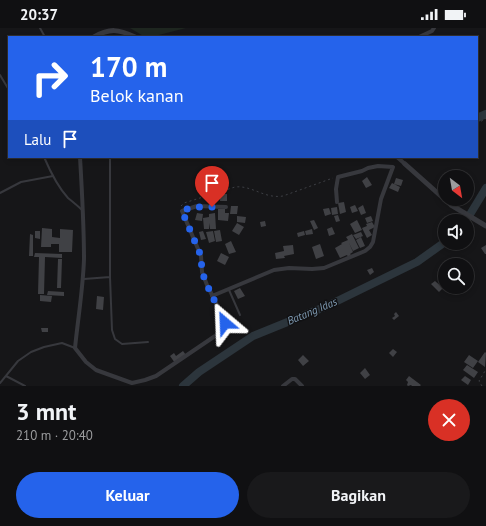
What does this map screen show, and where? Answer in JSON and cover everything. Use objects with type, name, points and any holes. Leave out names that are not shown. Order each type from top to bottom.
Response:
[{"type":"street","points":[[421,36],[432,31],[434,28]]},
{"type":"street","points":[[96,36],[101,33],[111,31],[120,31],[132,36]]},
{"type":"street","points":[[80,158],[84,259],[75,348],[86,362],[96,370],[131,384],[156,376],[221,332],[225,326],[225,321],[202,272],[201,256],[182,211],[197,206],[226,207]]},
{"type":"street","points":[[398,158],[451,205],[484,225]]},
{"type":"street","points":[[212,296],[274,270],[290,268],[312,270],[324,268],[365,251],[370,247],[375,238],[381,199],[393,167],[378,166],[338,177],[336,202]]},
{"type":"street","points":[[283,386],[292,379],[295,379],[302,386]]},
{"type":"lane","points":[[0,75],[8,88]]},
{"type":"lane","points":[[44,158],[53,176],[67,197],[83,211]]},
{"type":"lane","points":[[110,158],[110,277],[112,330],[115,339],[122,344],[148,342]]},
{"type":"lane","points":[[0,193],[21,182],[53,176]]},
{"type":"lane","points":[[82,279],[110,277]]},
{"type":"lane","points":[[229,288],[240,315]]},
{"type":"lane","points":[[0,383],[18,361],[31,352],[62,343],[75,348]]},
{"type":"lane","points":[[6,376],[25,386]]},
{"type":"path","points":[[182,211],[181,206],[184,203],[235,187],[244,187],[259,193],[277,197],[338,177]]},
{"type":"path","points":[[482,386],[478,381],[485,371]]},
{"type":"shaded area","points":[[130,28],[186,28],[155,36],[143,36]]},
{"type":"building","points":[[367,177],[372,185],[366,188],[362,181]]},
{"type":"building","points":[[396,178],[403,180],[401,186],[394,184]]},
{"type":"building","points":[[205,180],[213,182],[211,191],[203,189]]},
{"type":"building","points":[[392,183],[400,187],[398,192],[389,188]]},
{"type":"building","points":[[220,194],[227,194],[227,201],[220,201]]},
{"type":"building","points":[[344,202],[346,212],[340,214],[338,203]]},
{"type":"building","points":[[355,205],[358,211],[352,213],[350,207]]},
{"type":"building","points":[[363,205],[366,213],[361,215],[358,208]]},
{"type":"building","points":[[231,206],[238,206],[237,214],[230,214]]},
{"type":"building","points":[[337,207],[338,214],[332,215],[331,208]]},
{"type":"building","points":[[329,208],[331,214],[325,216],[323,209]]},
{"type":"building","points":[[218,209],[225,209],[225,213],[229,213],[228,221],[218,220]]},
{"type":"building","points":[[197,213],[203,214],[202,221],[195,220]]},
{"type":"building","points":[[215,213],[216,229],[210,229],[209,223],[209,229],[204,229],[203,218],[209,217],[209,214]]},
{"type":"building","points":[[338,215],[340,221],[336,222],[334,216]]},
{"type":"building","points":[[237,216],[246,217],[245,223],[237,222]]},
{"type":"building","points":[[371,216],[373,221],[367,223],[365,218]]},
{"type":"building","points":[[314,220],[318,228],[314,230],[310,221]]},
{"type":"building","points":[[357,220],[362,230],[355,233],[350,224]]},
{"type":"building","points":[[265,221],[266,226],[261,227],[260,222]]},
{"type":"building","points":[[372,222],[375,227],[369,230],[372,235],[367,238],[362,228],[367,226],[366,224]]},
{"type":"building","points":[[237,223],[244,227],[239,235],[232,231]]},
{"type":"building","points":[[332,227],[335,234],[329,236],[327,229]]},
{"type":"building","points":[[42,228],[52,229],[52,237],[60,238],[60,229],[73,230],[72,252],[59,252],[59,244],[51,244],[51,247],[41,247]]},
{"type":"building","points":[[312,229],[313,234],[306,235],[305,231]]},
{"type":"building","points":[[220,230],[222,241],[216,242],[214,231]]},
{"type":"building","points":[[35,231],[40,231],[40,239],[35,238]]},
{"type":"building","points":[[203,231],[206,239],[201,240],[199,232]]},
{"type":"building","points":[[213,231],[215,241],[209,243],[206,232]]},
{"type":"building","points":[[304,231],[305,235],[298,237],[297,233]]},
{"type":"building","points":[[361,232],[363,236],[356,239],[353,235]]},
{"type":"building","points":[[30,234],[33,235],[33,256],[29,256]]},
{"type":"building","points":[[352,234],[359,248],[353,251],[349,243],[353,252],[348,257],[347,255],[340,258],[335,248],[348,240],[346,237]]},
{"type":"building","points":[[361,237],[365,246],[360,248],[356,240]]},
{"type":"building","points":[[231,241],[236,252],[229,254],[225,244]]},
{"type":"building","points":[[320,244],[324,256],[316,259],[312,247]]},
{"type":"building","points":[[293,245],[294,254],[284,256],[285,258],[276,259],[275,253],[284,251],[283,246]]},
{"type":"building","points":[[486,245],[486,254],[485,254],[481,248]]},
{"type":"building","points":[[35,253],[62,254],[62,258],[45,257],[44,294],[38,294],[39,257],[34,257]]},
{"type":"building","points":[[221,253],[229,257],[225,265],[217,261]]},
{"type":"building","points":[[58,259],[62,259],[61,288],[57,288]]},
{"type":"building","points":[[372,268],[374,272],[370,275],[367,270]]},
{"type":"building","points":[[435,281],[438,284],[438,291],[431,284]]},
{"type":"building","points":[[240,288],[245,296],[238,299],[234,291]]},
{"type":"building","points":[[48,291],[64,292],[64,296],[47,295]]},
{"type":"building","points":[[40,295],[52,296],[51,302],[40,301]]},
{"type":"building","points":[[97,296],[104,297],[103,310],[96,309]]},
{"type":"building","points":[[396,312],[399,316],[394,320],[392,318],[395,316],[394,314]]},
{"type":"building","points":[[41,328],[48,328],[48,332],[42,332]]},
{"type":"building","points":[[393,349],[397,352],[393,357],[389,353]]},
{"type":"building","points":[[183,351],[186,355],[175,363],[170,356],[174,353],[176,356]]},
{"type":"building","points":[[485,352],[486,353],[485,367],[478,362]]},
{"type":"building","points":[[303,355],[309,361],[303,366],[298,360]]},
{"type":"building","points":[[469,355],[478,361],[473,368],[464,362]]},
{"type":"building","points":[[467,365],[478,372],[474,378],[463,370]]},
{"type":"building","points":[[365,368],[370,375],[365,379],[360,373]]},
{"type":"building","points":[[409,376],[421,385],[408,386],[408,382],[406,380]]},
{"type":"building","points":[[465,376],[471,380],[468,385],[461,380]]},
{"type":"waterway","points":[[478,118],[486,114]]},
{"type":"waterway","name":"Batang Idas","points":[[470,214],[486,188]]},
{"type":"waterway","name":"Batang Idas","points":[[183,386],[199,372],[253,336],[327,306],[417,262],[438,247]]},
{"type":"route","points":[[212,207],[197,206],[182,211],[201,256],[202,272],[225,323]]}]
